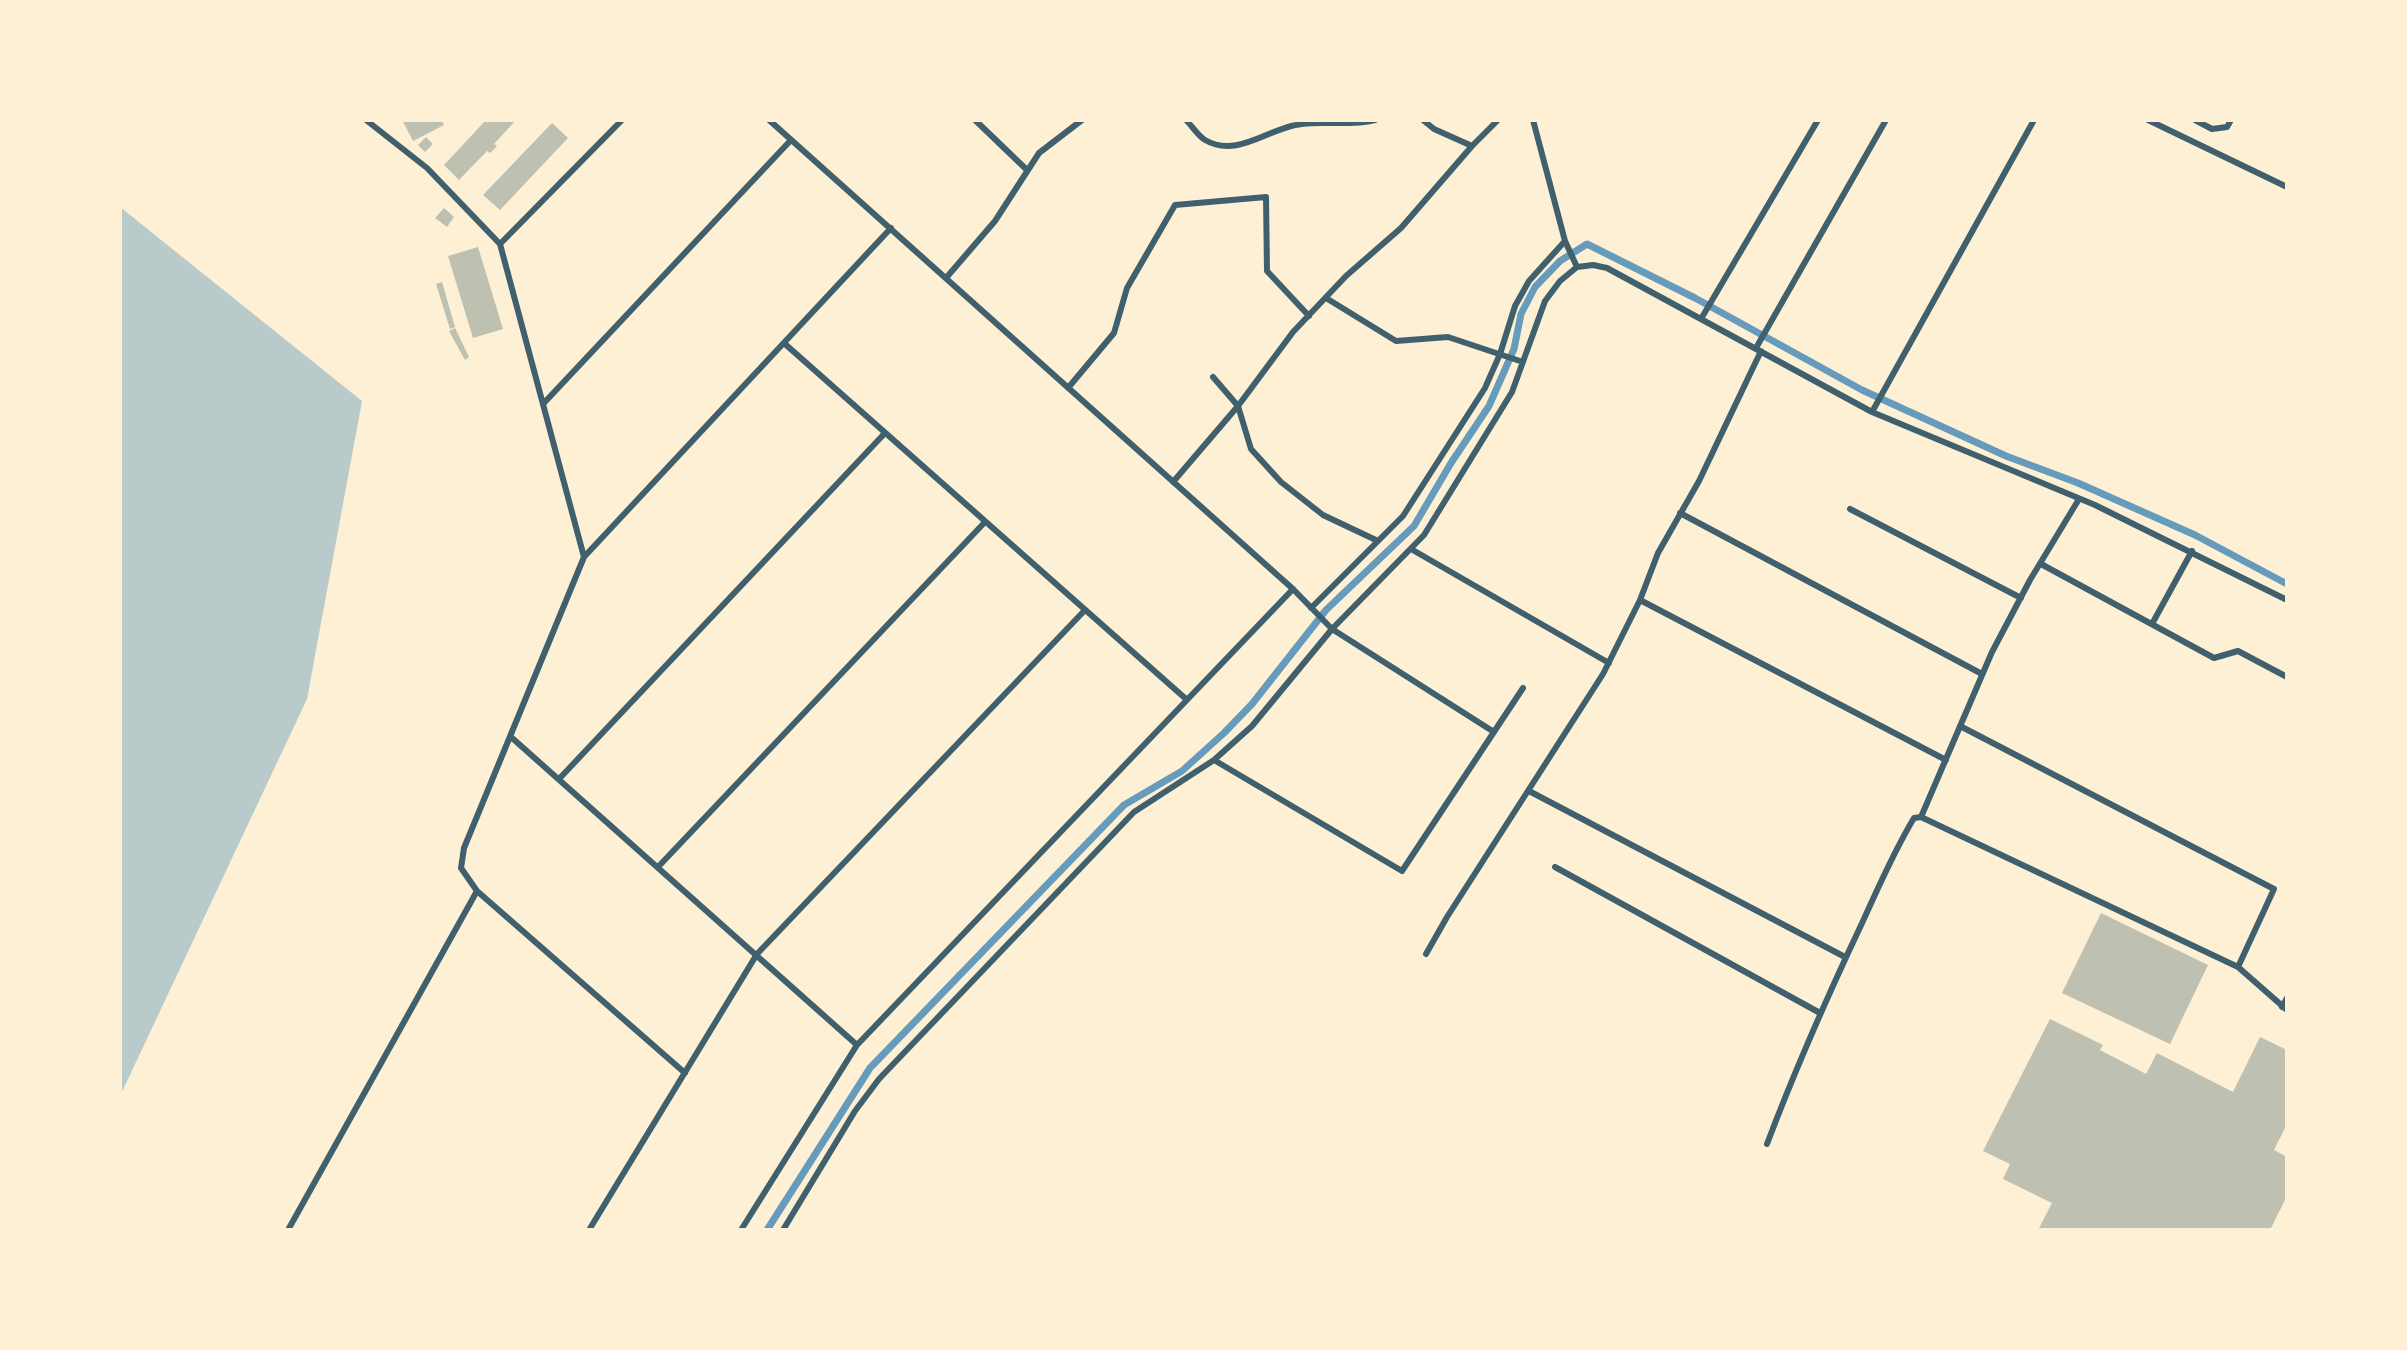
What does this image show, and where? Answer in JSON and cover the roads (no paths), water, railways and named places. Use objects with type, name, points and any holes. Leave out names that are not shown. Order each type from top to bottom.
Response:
[{"type":"street","points":[[366,120],[427,168],[500,244],[584,557]]},
{"type":"street","points":[[500,244],[622,120]]},
{"type":"street","points":[[769,120],[1293,589],[1332,629],[1494,732]]},
{"type":"street","points":[[975,120],[1027,170]]},
{"type":"street","points":[[946,278],[995,221],[1039,153],[1082,120]]},
{"type":"street","points":[[1186,120],[1205,140],[1230,146],[1253,142],[1276,128],[1302,124],[1375,120]]},
{"type":"street","points":[[1423,120],[1434,129],[1472,146]]},
{"type":"street","points":[[1173,482],[1238,406],[1309,316],[1346,276],[1401,228],[1472,146],[1498,120]]},
{"type":"street","points":[[1533,120],[1566,244],[1577,267]]},
{"type":"street","points":[[1701,319],[1818,120]]},
{"type":"street","points":[[1426,954],[1447,917],[1609,663],[1640,600],[1658,553],[1699,481],[1761,339],[1886,120]]},
{"type":"street","points":[[1872,412],[2034,120]]},
{"type":"street","points":[[2148,120],[2287,187]]},
{"type":"street","points":[[2195,120],[2212,129],[2227,127],[2231,120]]},
{"type":"street","points":[[543,404],[791,140]]},
{"type":"street","points":[[1068,388],[1114,333],[1127,288],[1175,205],[1266,197],[1267,271],[1309,316]]},
{"type":"street","points":[[685,1073],[477,891],[461,867],[464,848],[584,557],[891,228]]},
{"type":"street","points":[[1311,608],[1403,516],[1485,388],[1502,355],[1515,306],[1529,281],[1566,244]]},
{"type":"street","points":[[783,1230],[855,1111],[879,1079],[1134,812],[1214,760],[1252,726],[1332,629],[1424,535],[1512,392],[1535,321],[1545,301],[1560,281],[1577,267],[1593,265],[1607,268],[1872,412],[2079,499],[2192,551],[2287,600]]},
{"type":"street","points":[[1326,298],[1396,341],[1448,337],[1521,361]]},
{"type":"street","points":[[785,344],[1186,699]]},
{"type":"street","points":[[1213,377],[1238,406],[1251,449],[1281,482],[1323,515],[1378,541]]},
{"type":"street","points":[[559,779],[885,433]]},
{"type":"street","points":[[1921,817],[1982,674],[2021,598],[2079,499]]},
{"type":"street","points":[[1850,509],[2021,598]]},
{"type":"street","points":[[1680,513],[1982,674]]},
{"type":"street","points":[[658,867],[985,522]]},
{"type":"street","points":[[1411,549],[1609,663]]},
{"type":"street","points":[[2152,624],[2192,551]]},
{"type":"street","points":[[2041,564],[2214,658],[2238,651],[2287,677]]},
{"type":"street","points":[[741,1230],[857,1045],[1293,589]]},
{"type":"street","points":[[1640,600],[1946,760]]},
{"type":"street","points":[[589,1230],[757,954],[1085,610]]},
{"type":"street","points":[[1214,760],[1402,871],[1523,688]]},
{"type":"street","points":[[1960,726],[2274,890],[2238,967]]},
{"type":"street","points":[[511,737],[857,1045]]},
{"type":"street","points":[[1529,791],[1845,957]]},
{"type":"street","points":[[1767,1144],[1845,957],[1914,818],[1921,817],[2238,967],[2285,1008],[2287,998]]},
{"type":"street","points":[[1555,867],[1820,1013]]},
{"type":"street","points":[[288,1230],[477,891]]},
{"type":"waterway","points":[[767,1230],[870,1068],[1124,805],[1182,771],[1224,733],[1252,704],[1326,610],[1414,526],[1451,463],[1489,406],[1514,349],[1521,314],[1535,287],[1560,261],[1587,244],[1695,298],[1862,390],[2006,456],[2078,483],[2195,535],[2287,584]]}]
